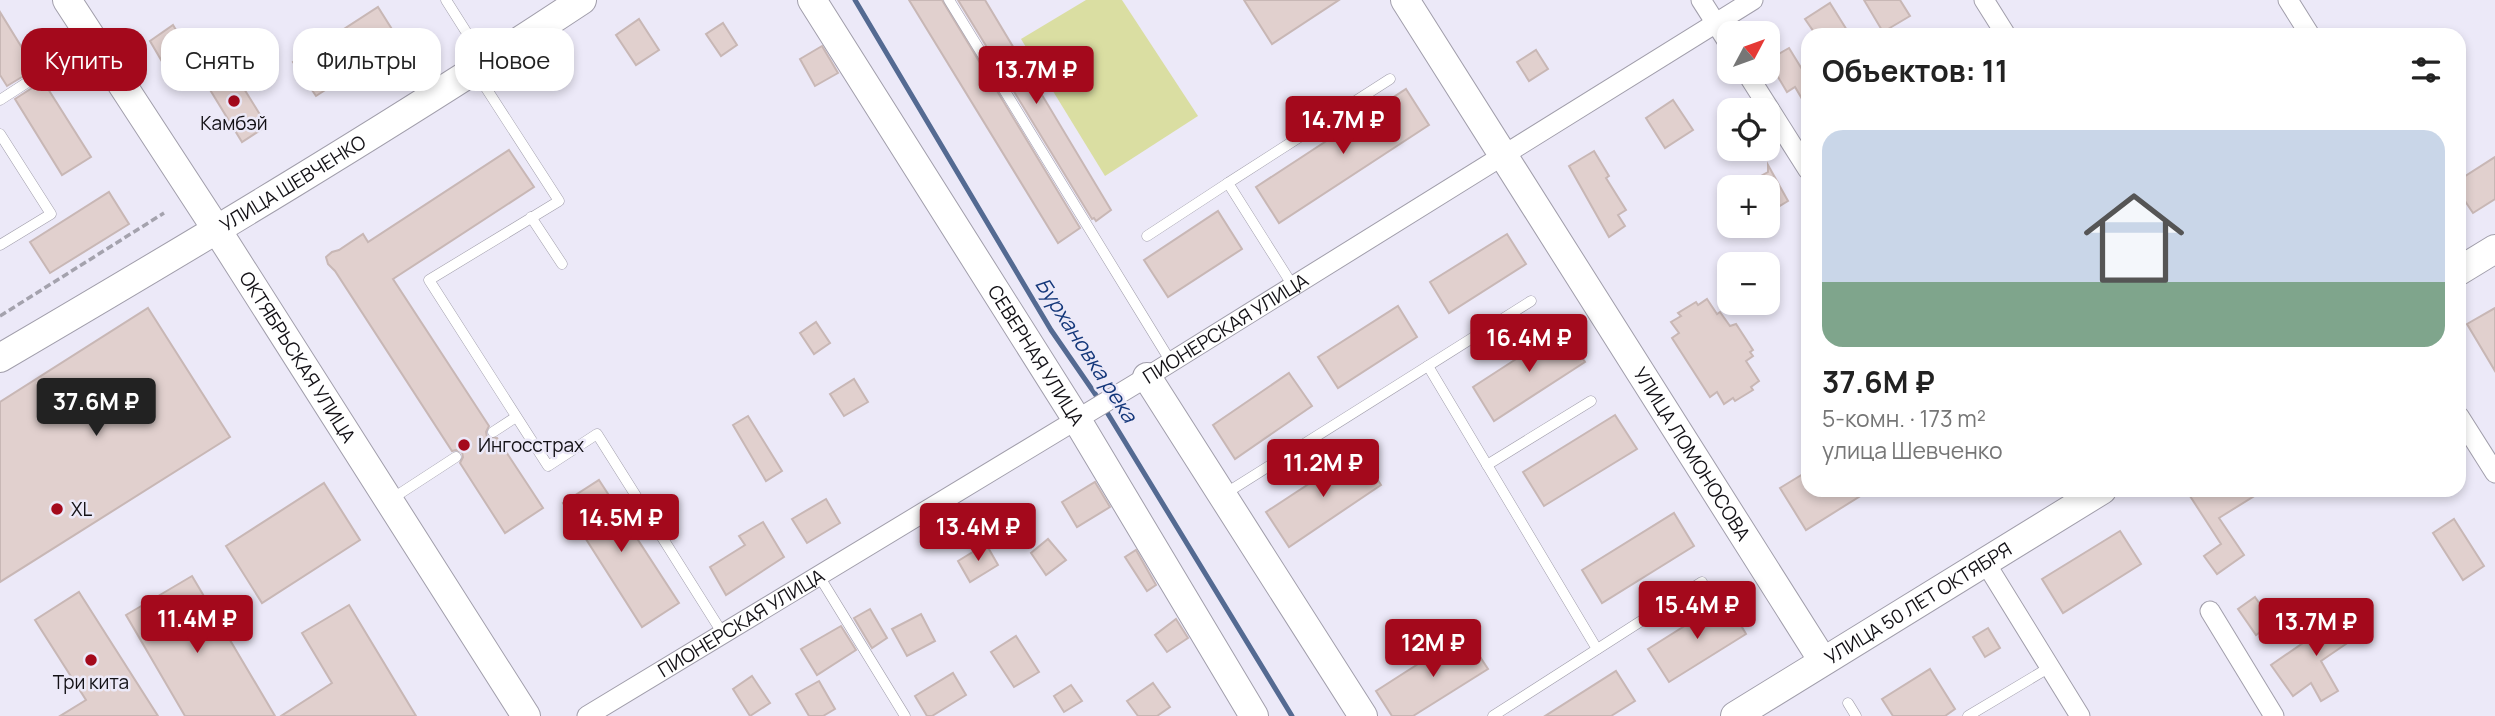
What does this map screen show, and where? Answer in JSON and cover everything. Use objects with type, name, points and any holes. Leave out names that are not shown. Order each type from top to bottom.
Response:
[{"type":"street","name":"ОКТЯБРЬСКАЯ УЛИЦА","points":[[67,0],[84,28]]},
{"type":"street","name":"УЛИЦА ШЕВЧЕНКО","points":[[539,28],[582,0]]},
{"type":"street","name":"СЕВЕРНАЯ УЛИЦА","points":[[812,0],[1077,420],[1254,716]]},
{"type":"street","name":"УЛИЦА ЛОМОНОСОВА","points":[[1405,0],[1823,661]]},
{"type":"street","points":[[1701,0],[1716,23]]},
{"type":"street","name":"ПИОНЕРСКАЯ УЛИЦА","points":[[587,716],[1077,420],[1753,0]]},
{"type":"street","points":[[1984,0],[2002,28]]},
{"type":"street","points":[[2288,0],[2306,28]]},
{"type":"street","name":"УЛИЦА ШЕВЧЕНКО","points":[[0,358],[218,230],[455,83]]},
{"type":"street","points":[[1754,84],[1801,159]]},
{"type":"street","name":"ОКТЯБРЬСКАЯ УЛИЦА","points":[[126,91],[218,230],[526,716]]},
{"type":"street","points":[[2466,267],[2495,248]]},
{"type":"street","points":[[1147,377],[1363,716]]},
{"type":"street","points":[[2466,427],[2495,473]]},
{"type":"street","name":"УЛИЦА 50 ЛЕТ ОКТЯБРЯ","points":[[1735,716],[2091,497]]},
{"type":"street","points":[[1985,562],[2080,716]]},
{"type":"street","points":[[2210,611],[2274,716]]},
{"type":"lane","points":[[446,0],[460,28]]},
{"type":"lane","points":[[948,0],[1171,362]]},
{"type":"lane","points":[[1147,236],[1390,79]]},
{"type":"lane","points":[[0,100],[21,86]]},
{"type":"lane","points":[[494,91],[559,201],[429,280],[548,466],[597,434],[723,634]]},
{"type":"lane","points":[[0,134],[51,214],[0,245]]},
{"type":"lane","points":[[1228,183],[1293,286]]},
{"type":"lane","points":[[531,217],[562,264]]},
{"type":"lane","points":[[1222,495],[1531,301]]},
{"type":"lane","points":[[1428,366],[1597,649]]},
{"type":"lane","points":[[1487,465],[1591,401]]},
{"type":"lane","points":[[493,432],[516,417]]},
{"type":"lane","points":[[389,500],[456,457]]},
{"type":"lane","points":[[819,576],[905,716]]},
{"type":"lane","points":[[1493,716],[1702,582]]},
{"type":"lane","points":[[1968,716],[2050,667]]},
{"type":"lane","points":[[1848,703],[1856,716]]},
{"type":"path","points":[[0,316],[164,214]]},
{"type":"green space","points":[[1086,0],[1122,0],[1198,116],[1105,176],[1021,39]]},
{"type":"building","points":[[909,0],[942,0],[1080,228],[1058,243]]},
{"type":"building","points":[[958,0],[985,0],[1111,210],[1096,221],[1092,219]]},
{"type":"building","points":[[1244,0],[1339,0],[1272,44]]},
{"type":"building","points":[[1864,0],[1900,0],[1910,16],[1890,28],[1881,28]]},
{"type":"building","points":[[1830,3],[1846,28],[1811,28],[1805,19]]},
{"type":"building","points":[[378,7],[391,28],[346,28]]},
{"type":"building","points":[[0,12],[21,46],[21,78],[7,86],[0,75]]},
{"type":"building","points":[[639,19],[659,50],[636,65],[616,35]]},
{"type":"building","points":[[723,23],[737,45],[721,56],[706,34]]},
{"type":"building","points":[[161,33],[161,60],[150,41]]},
{"type":"building","points":[[822,46],[838,73],[815,86],[800,59]]},
{"type":"building","points":[[1789,48],[1801,68],[1801,97],[1795,87],[1787,92],[1780,80],[1780,53]]},
{"type":"building","points":[[1536,50],[1548,69],[1529,81],[1517,62]]},
{"type":"building","points":[[1406,89],[1429,125],[1279,223],[1256,187]]},
{"type":"building","points":[[27,91],[49,91],[91,157],[62,175],[15,99]]},
{"type":"building","name":"Камбэй","points":[[211,91],[245,91],[267,126],[242,142]]},
{"type":"building","points":[[1673,100],[1693,130],[1665,148],[1646,118]]},
{"type":"building","points":[[509,150],[534,187],[393,279],[489,426],[487,437],[497,438],[543,508],[505,533],[460,463],[462,452],[452,451],[328,264],[326,257],[363,234],[368,242]]},
{"type":"building","points":[[1594,151],[1609,176],[1606,178],[1626,210],[1618,215],[1625,226],[1609,237],[1569,166]]},
{"type":"building","points":[[2495,157],[2495,199],[2473,213],[2466,202],[2466,176]]},
{"type":"building","points":[[1768,165],[1774,175],[1763,175],[1768,172]]},
{"type":"building","points":[[1780,187],[1788,201],[1780,206]]},
{"type":"building","points":[[109,192],[129,224],[50,273],[30,242]]},
{"type":"building","points":[[1218,211],[1242,249],[1168,297],[1144,260]]},
{"type":"building","points":[[1507,234],[1526,264],[1449,313],[1430,282]]},
{"type":"building","points":[[1707,299],[1717,315],[1722,315],[1730,326],[1736,324],[1753,350],[1750,352],[1753,356],[1746,361],[1759,381],[1751,387],[1753,390],[1735,401],[1733,398],[1724,404],[1717,392],[1710,397],[1672,338],[1679,333],[1671,322],[1681,316],[1678,313],[1696,302],[1698,305]]},
{"type":"building","points":[[1398,306],[1417,337],[1338,388],[1318,357]]},
{"type":"building","name":"XL","points":[[148,308],[230,437],[0,582],[0,402]]},
{"type":"building","points":[[2495,308],[2495,371],[2467,324]]},
{"type":"building","points":[[816,322],[830,343],[814,354],[800,333]]},
{"type":"building","points":[[1564,328],[1585,362],[1494,421],[1473,387]]},
{"type":"building","points":[[1289,373],[1312,406],[1235,459],[1213,425]]},
{"type":"building","points":[[854,379],[868,402],[844,416],[830,394]]},
{"type":"building","points":[[1615,415],[1637,449],[1544,506],[1523,472]]},
{"type":"building","points":[[748,416],[782,471],[766,481],[733,425]]},
{"type":"building","points":[[1359,451],[1381,485],[1289,547],[1266,512]]},
{"type":"building","points":[[1801,475],[1801,497],[1859,497],[1806,530],[1780,488]]},
{"type":"building","points":[[599,480],[679,603],[642,627],[563,503]]},
{"type":"building","points":[[1095,482],[1110,507],[1077,527],[1062,502]]},
{"type":"building","points":[[324,483],[360,540],[262,603],[226,546]]},
{"type":"building","points":[[2191,497],[2253,497],[2219,518],[2244,555],[2217,574],[2204,556],[2221,544]]},
{"type":"building","points":[[826,499],[840,523],[807,543],[792,519]]},
{"type":"building","points":[[1674,513],[1694,546],[1602,603],[1582,570]]},
{"type":"building","points":[[2454,519],[2484,566],[2463,580],[2433,533]]},
{"type":"building","points":[[763,522],[784,557],[726,595],[710,567],[745,545],[739,536]]},
{"type":"building","points":[[2120,531],[2141,564],[2063,613],[2042,579]]},
{"type":"building","points":[[1048,539],[1066,560],[1046,575],[1031,553]]},
{"type":"building","points":[[986,544],[998,565],[970,582],[958,561]]},
{"type":"building","points":[[1136,550],[1156,585],[1147,591],[1125,557]]},
{"type":"building","points":[[192,576],[275,716],[185,716],[126,615]]},
{"type":"building","name":"Три кита","points":[[79,592],[158,716],[60,716],[86,700],[35,620]]},
{"type":"building","points":[[2255,597],[2273,623],[2256,635],[2238,609]]},
{"type":"building","points":[[1726,600],[1746,634],[1669,682],[1648,649]]},
{"type":"building","points":[[349,605],[416,716],[281,716],[332,683],[302,633]]},
{"type":"building","points":[[870,609],[887,638],[872,648],[854,618]]},
{"type":"building","points":[[2348,612],[2362,633],[2321,661],[2338,691],[2321,701],[2311,683],[2293,696],[2271,665]]},
{"type":"building","points":[[921,614],[935,641],[907,656],[892,629]]},
{"type":"building","points":[[1176,619],[1188,638],[1167,652],[1155,635]]},
{"type":"building","points":[[841,626],[856,650],[817,675],[801,649]]},
{"type":"building","points":[[1988,628],[2000,648],[1985,657],[1973,637]]},
{"type":"building","points":[[1465,634],[1488,669],[1413,716],[1392,716],[1376,691]]},
{"type":"building","points":[[1016,636],[1039,672],[1014,687],[991,652]]},
{"type":"building","points":[[1930,669],[1955,709],[1945,716],[1893,716],[1882,699]]},
{"type":"building","points":[[1616,671],[1635,701],[1611,716],[1545,716]]},
{"type":"building","points":[[953,673],[966,695],[932,716],[927,716],[915,696]]},
{"type":"building","points":[[752,676],[770,703],[750,716],[733,689]]},
{"type":"building","points":[[819,681],[835,709],[823,716],[809,716],[796,694]]},
{"type":"building","points":[[1153,683],[1170,707],[1157,716],[1138,716],[1127,701]]},
{"type":"building","points":[[1071,685],[1082,701],[1064,712],[1054,696]]},
{"type":"waterway","name":"Бурхановка река","points":[[855,0],[1051,330],[1100,401]]},
{"type":"waterway","name":"Бурхановка река","points":[[1105,409],[1292,716]]},
{"type":"place","name":"Камбэй","points":[[234,101]]},
{"type":"place","name":"Ингосстрах","points":[[464,445]]},
{"type":"place","name":"XL","points":[[57,509]]},
{"type":"place","name":"Три кита","points":[[91,660]]}]
